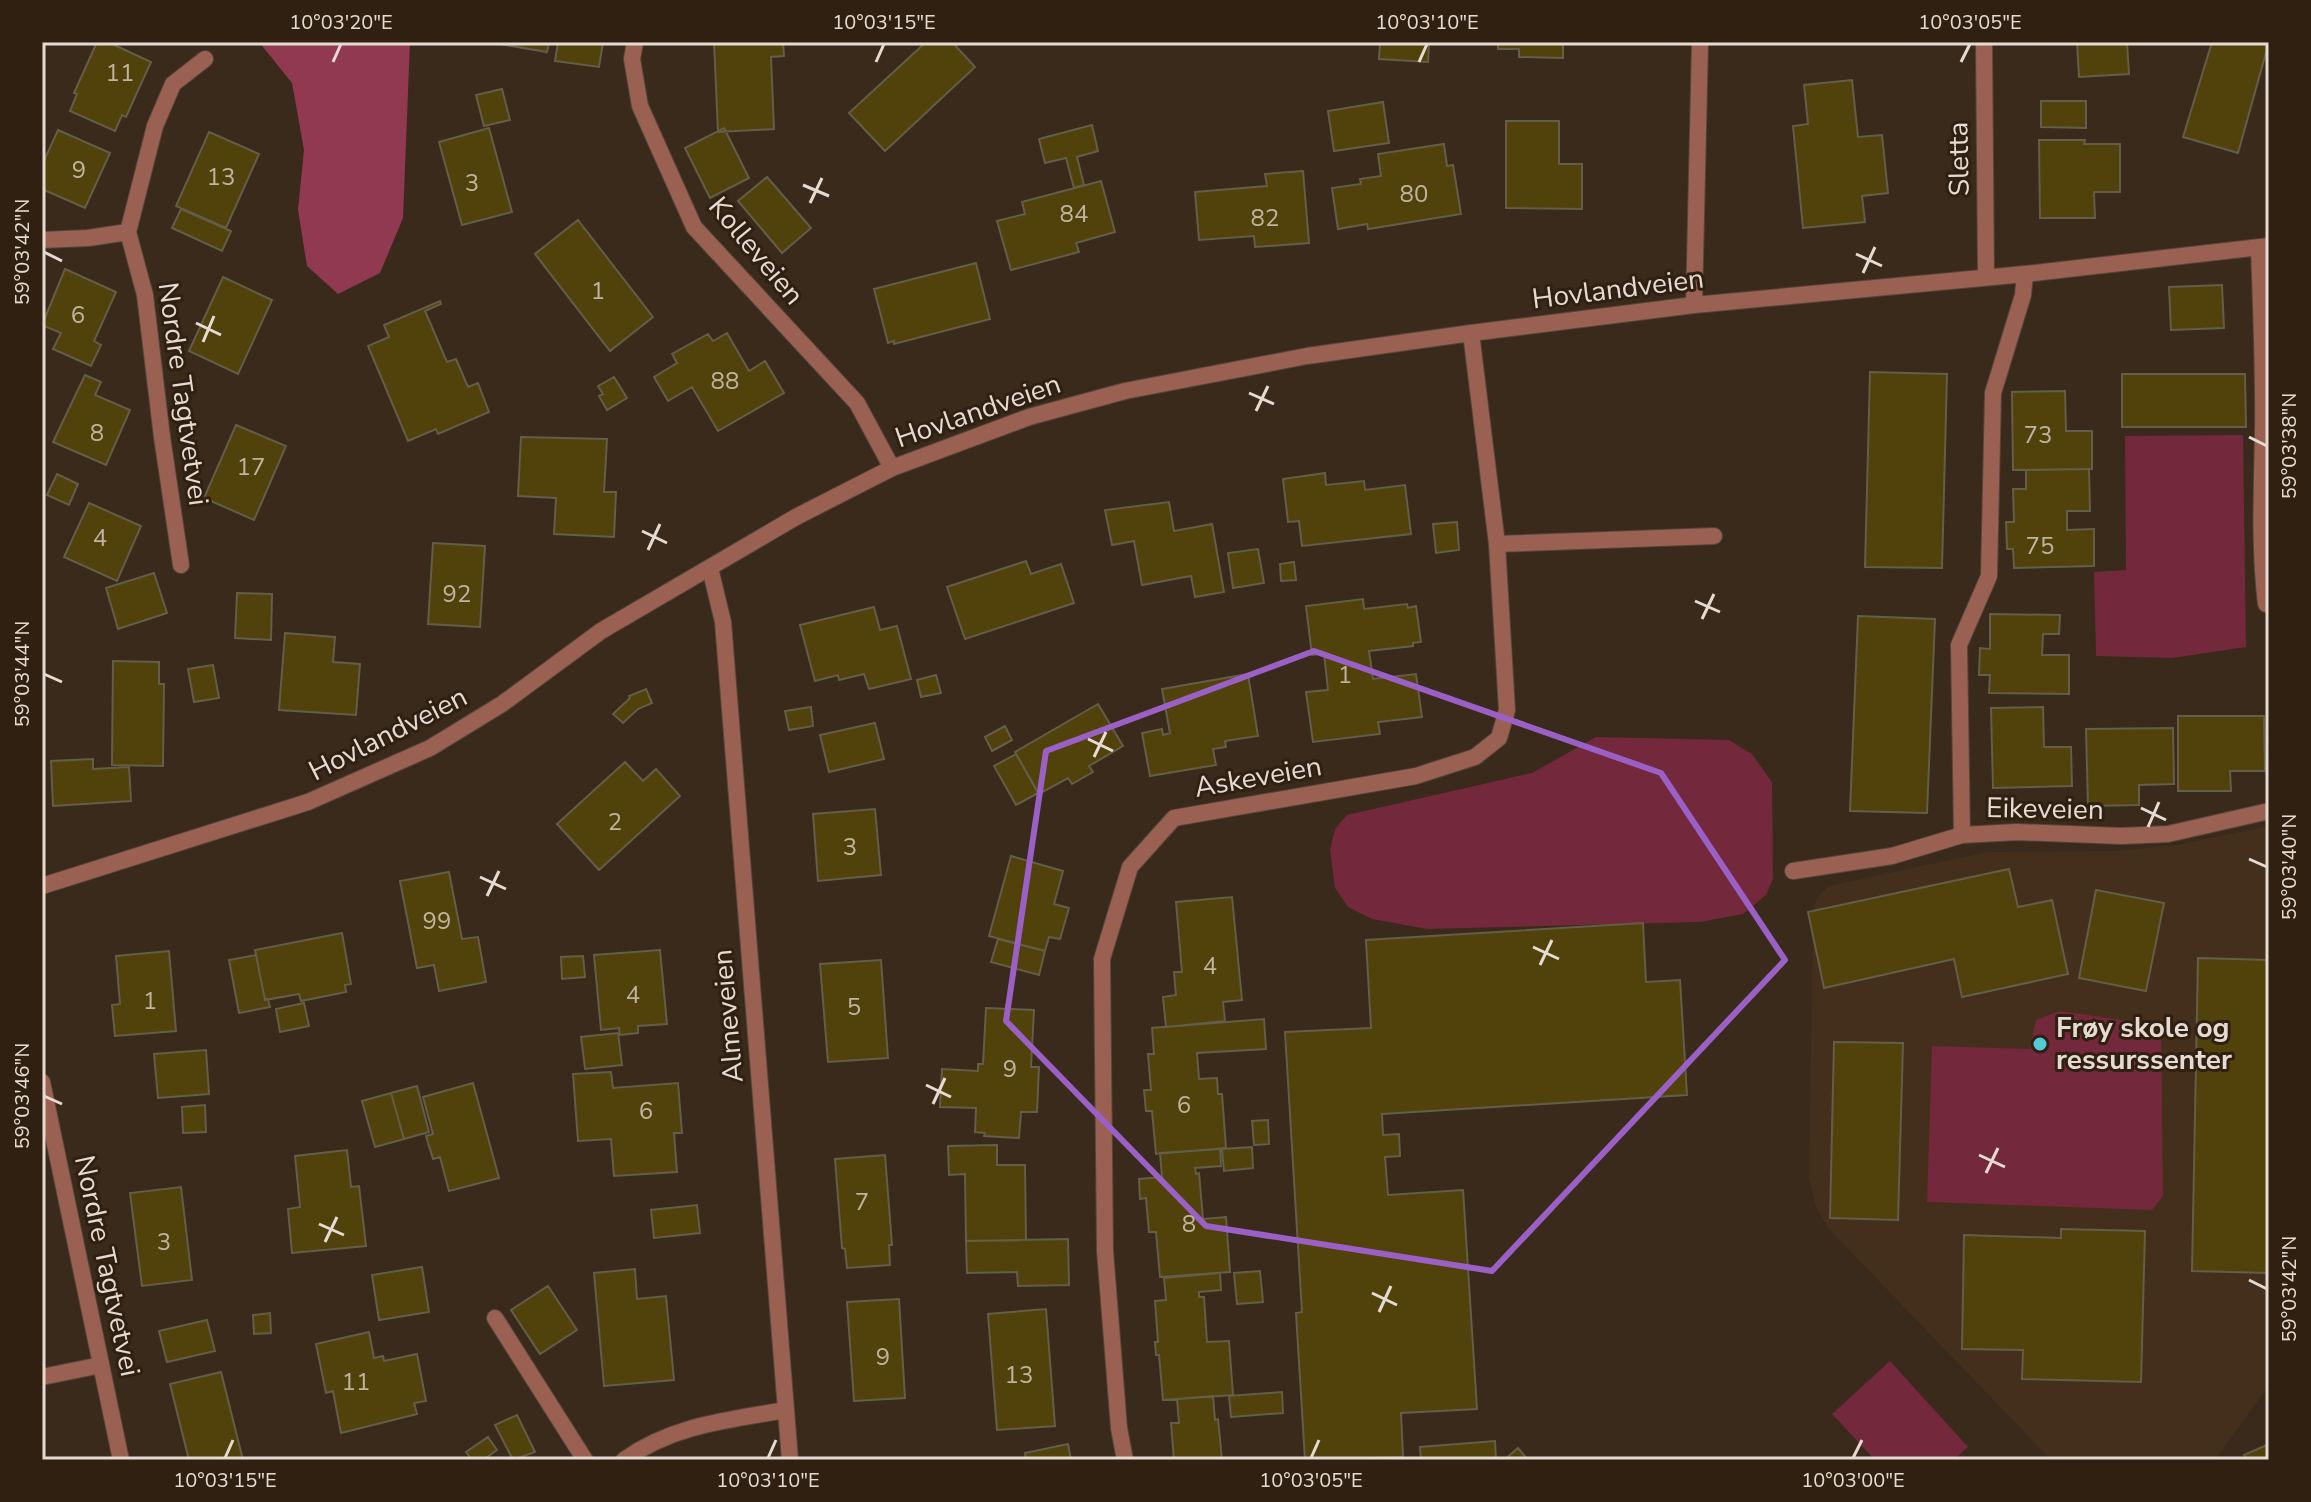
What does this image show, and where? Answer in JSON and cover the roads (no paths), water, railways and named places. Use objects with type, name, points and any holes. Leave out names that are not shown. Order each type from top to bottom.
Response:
[{"type":"street","name":"Kolleveien","points":[[635,42],[632,59],[640,106],[694,227],[857,403],[892,468]]},
{"type":"street","points":[[1694,305],[1700,42]]},
{"type":"street","name":"Sletta","points":[[1984,42],[1986,276]]},
{"type":"street","name":"Nordre Tagtvetvei","points":[[181,565],[145,295],[128,232],[155,126],[173,84],[205,59]]},
{"type":"street","points":[[42,240],[128,232]]},
{"type":"street","name":"Hovlandveien","points":[[42,886],[308,802],[430,748],[502,704],[601,631],[796,517],[892,468],[1029,417],[1125,391],[1307,356],[1471,333],[1694,305],[2025,274],[2264,247],[2261,478],[2266,604]]},
{"type":"street","points":[[1793,871],[1892,856],[1962,835],[1959,645],[1989,576],[1993,393],[2023,295],[2025,274]]},
{"type":"street","name":"Askeveien","points":[[1125,1460],[1119,1428],[1105,1251],[1102,959],[1130,867],[1174,818],[1416,776],[1475,757],[1499,738],[1507,710],[1497,544],[1471,333]]},
{"type":"street","points":[[1497,544],[1714,536]]},
{"type":"street","name":"Almeveien","points":[[710,568],[723,622],[790,1460]]},
{"type":"street","name":"Eikeveien","points":[[1962,835],[2017,832],[2121,836],[2168,834],[2269,811]]},
{"type":"street","name":"Nordre Tagtvetvei","points":[[42,1082],[121,1460]]},
{"type":"street","points":[[495,1318],[585,1460]]},
{"type":"street","points":[[42,1377],[101,1365]]},
{"type":"street","points":[[624,1460],[648,1443],[703,1425],[786,1410]]},
{"type":"place","name":"Frøy skole og ressurssenter","points":[[2040,1044]]}]
